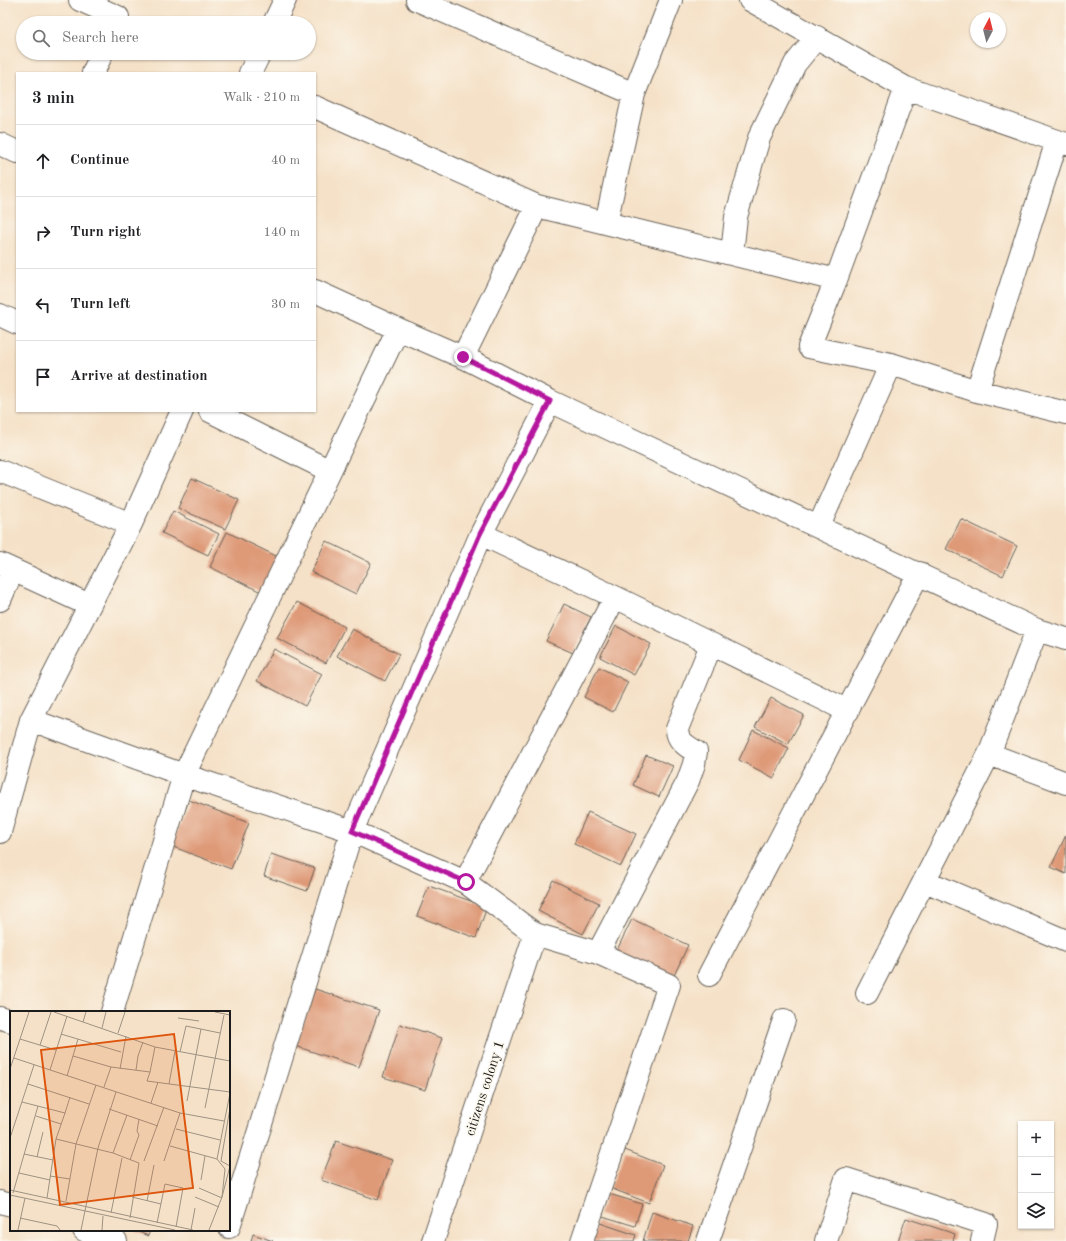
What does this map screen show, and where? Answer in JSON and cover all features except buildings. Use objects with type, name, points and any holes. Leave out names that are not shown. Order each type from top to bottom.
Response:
[{"type":"street","points":[[80,0],[120,14]]},
{"type":"street","points":[[277,16],[285,0]]},
{"type":"street","points":[[417,0],[634,94]]},
{"type":"street","points":[[606,223],[634,94],[671,0]]},
{"type":"street","points":[[750,0],[906,88],[1061,142],[977,391]]},
{"type":"street","points":[[732,254],[736,217],[759,138],[795,64],[817,37]]},
{"type":"street","points":[[93,72],[99,60]]},
{"type":"street","points":[[250,72],[256,60]]},
{"type":"street","points":[[906,88],[836,280],[809,347],[891,364],[977,391],[1066,414]]},
{"type":"street","points":[[316,107],[537,206],[836,280]]},
{"type":"street","points":[[0,144],[16,152]]},
{"type":"street","points":[[463,357],[537,206]]},
{"type":"street","points":[[316,291],[463,357],[550,401],[919,573],[1037,630],[1066,639]]},
{"type":"street","points":[[0,315],[16,323]]},
{"type":"street","points":[[112,1011],[184,775],[398,329]]},
{"type":"street","points":[[819,526],[891,364]]},
{"type":"street","points":[[230,1224],[352,831],[480,534],[550,401]]},
{"type":"street","points":[[0,832],[31,720],[131,524],[182,412]]},
{"type":"street","points":[[212,412],[330,471]]},
{"type":"street","points":[[0,471],[131,524]]},
{"type":"street","points":[[480,534],[615,597],[848,711]]},
{"type":"street","points":[[0,600],[6,567],[89,605]]},
{"type":"street","points":[[709,975],[919,573]]},
{"type":"street","points":[[466,882],[615,597]]},
{"type":"street","points":[[867,993],[989,754],[1037,630]]},
{"type":"street","points":[[598,953],[688,781],[694,764],[696,752],[684,745],[677,735],[677,729],[711,645]]},
{"type":"street","points":[[31,720],[184,775],[352,831],[466,882],[535,934],[598,953],[668,985],[582,1241]]},
{"type":"street","points":[[989,754],[1066,783]]},
{"type":"street","points":[[925,881],[1066,941]]},
{"type":"street","name":"citizens colony 1","points":[[433,1241],[535,934]]},
{"type":"street","points":[[0,1018],[10,1021]]},
{"type":"street","points":[[708,1241],[784,1020]]},
{"type":"street","points":[[826,1241],[846,1179],[986,1224],[982,1241]]},
{"type":"street","points":[[0,1202],[10,1205]]},
{"type":"street","points":[[87,1231],[116,1241]]},
{"type":"street","points":[[224,1241],[228,1231]]},
{"type":"route","points":[[463,357],[550,401],[480,534],[352,831],[466,882]]}]
